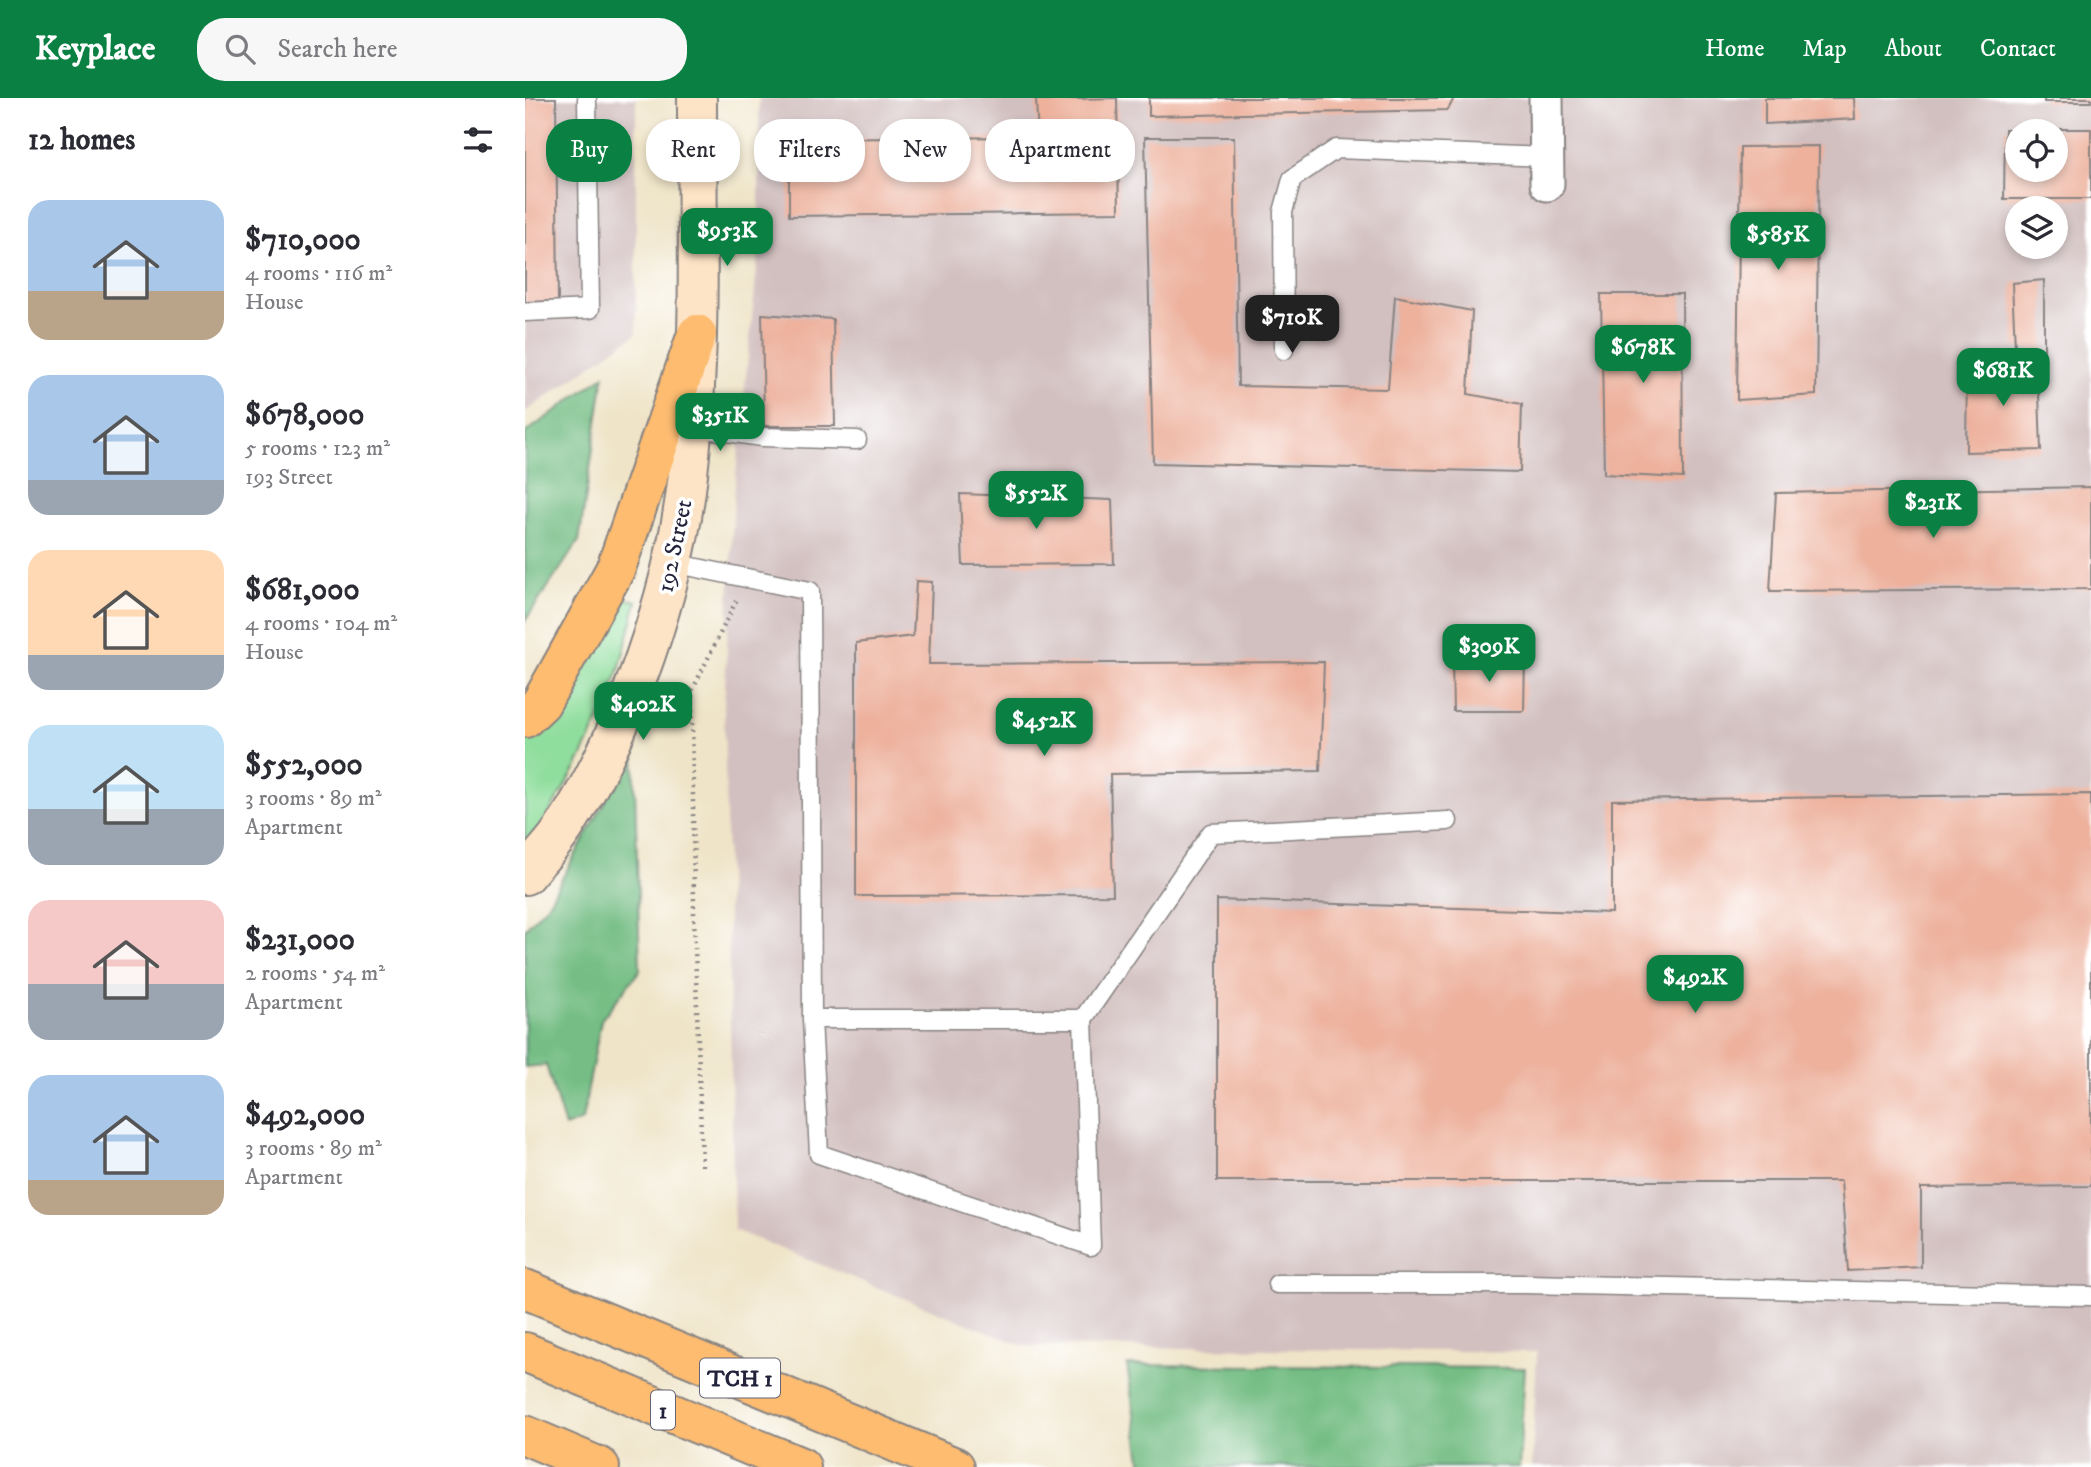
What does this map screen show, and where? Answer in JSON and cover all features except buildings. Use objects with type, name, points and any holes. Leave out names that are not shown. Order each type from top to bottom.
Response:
[{"type":"highway","points":[[525,718],[541,703],[616,568],[697,334]]},
{"type":"highway","name":"TCH 1","points":[[525,1289],[955,1467]]},
{"type":"highway","name":"1","points":[[525,1352],[801,1467]]},
{"type":"highway","points":[[525,1435],[600,1467]]},
{"type":"main road","name":"192 Street","points":[[525,876],[565,827],[611,743],[649,645],[673,564],[688,474],[697,334],[697,98]]},
{"type":"street","points":[[1546,98],[1546,171]]},
{"type":"lane","points":[[525,312],[590,309],[587,98]]},
{"type":"lane","points":[[1284,350],[1283,212],[1292,179],[1336,149],[1546,171]]},
{"type":"lane","points":[[691,428],[763,437],[857,440]]},
{"type":"lane","points":[[673,564],[810,591],[812,1020],[819,1154],[1091,1246],[1083,1020],[1211,832],[1448,821]]},
{"type":"lane","points":[[812,1020],[1083,1020]]},
{"type":"lane","points":[[1277,1284],[1525,1284],[2091,1297]]},
{"type":"path","points":[[702,1166],[694,915],[692,691],[747,579]]},
{"type":"shaded area","points":[[525,98],[636,98],[636,334],[525,412]]},
{"type":"shaded area","points":[[759,98],[2091,98],[2091,1467],[1532,1467],[1537,1352],[1023,1346],[734,1230],[724,710],[734,495],[759,249],[759,182],[865,182],[865,119],[759,119]]},
{"type":"green space","points":[[604,376],[579,541],[525,621],[525,433]]},
{"type":"green space","points":[[614,596],[637,601],[619,670],[577,766],[525,853],[525,740],[564,689]]},
{"type":"green space","points":[[634,749],[640,970],[601,1020],[582,1120],[565,1127],[546,1065],[525,1067],[525,929],[548,904]]},
{"type":"green space","points":[[1127,1365],[1525,1368],[1519,1467],[1142,1467]]}]
